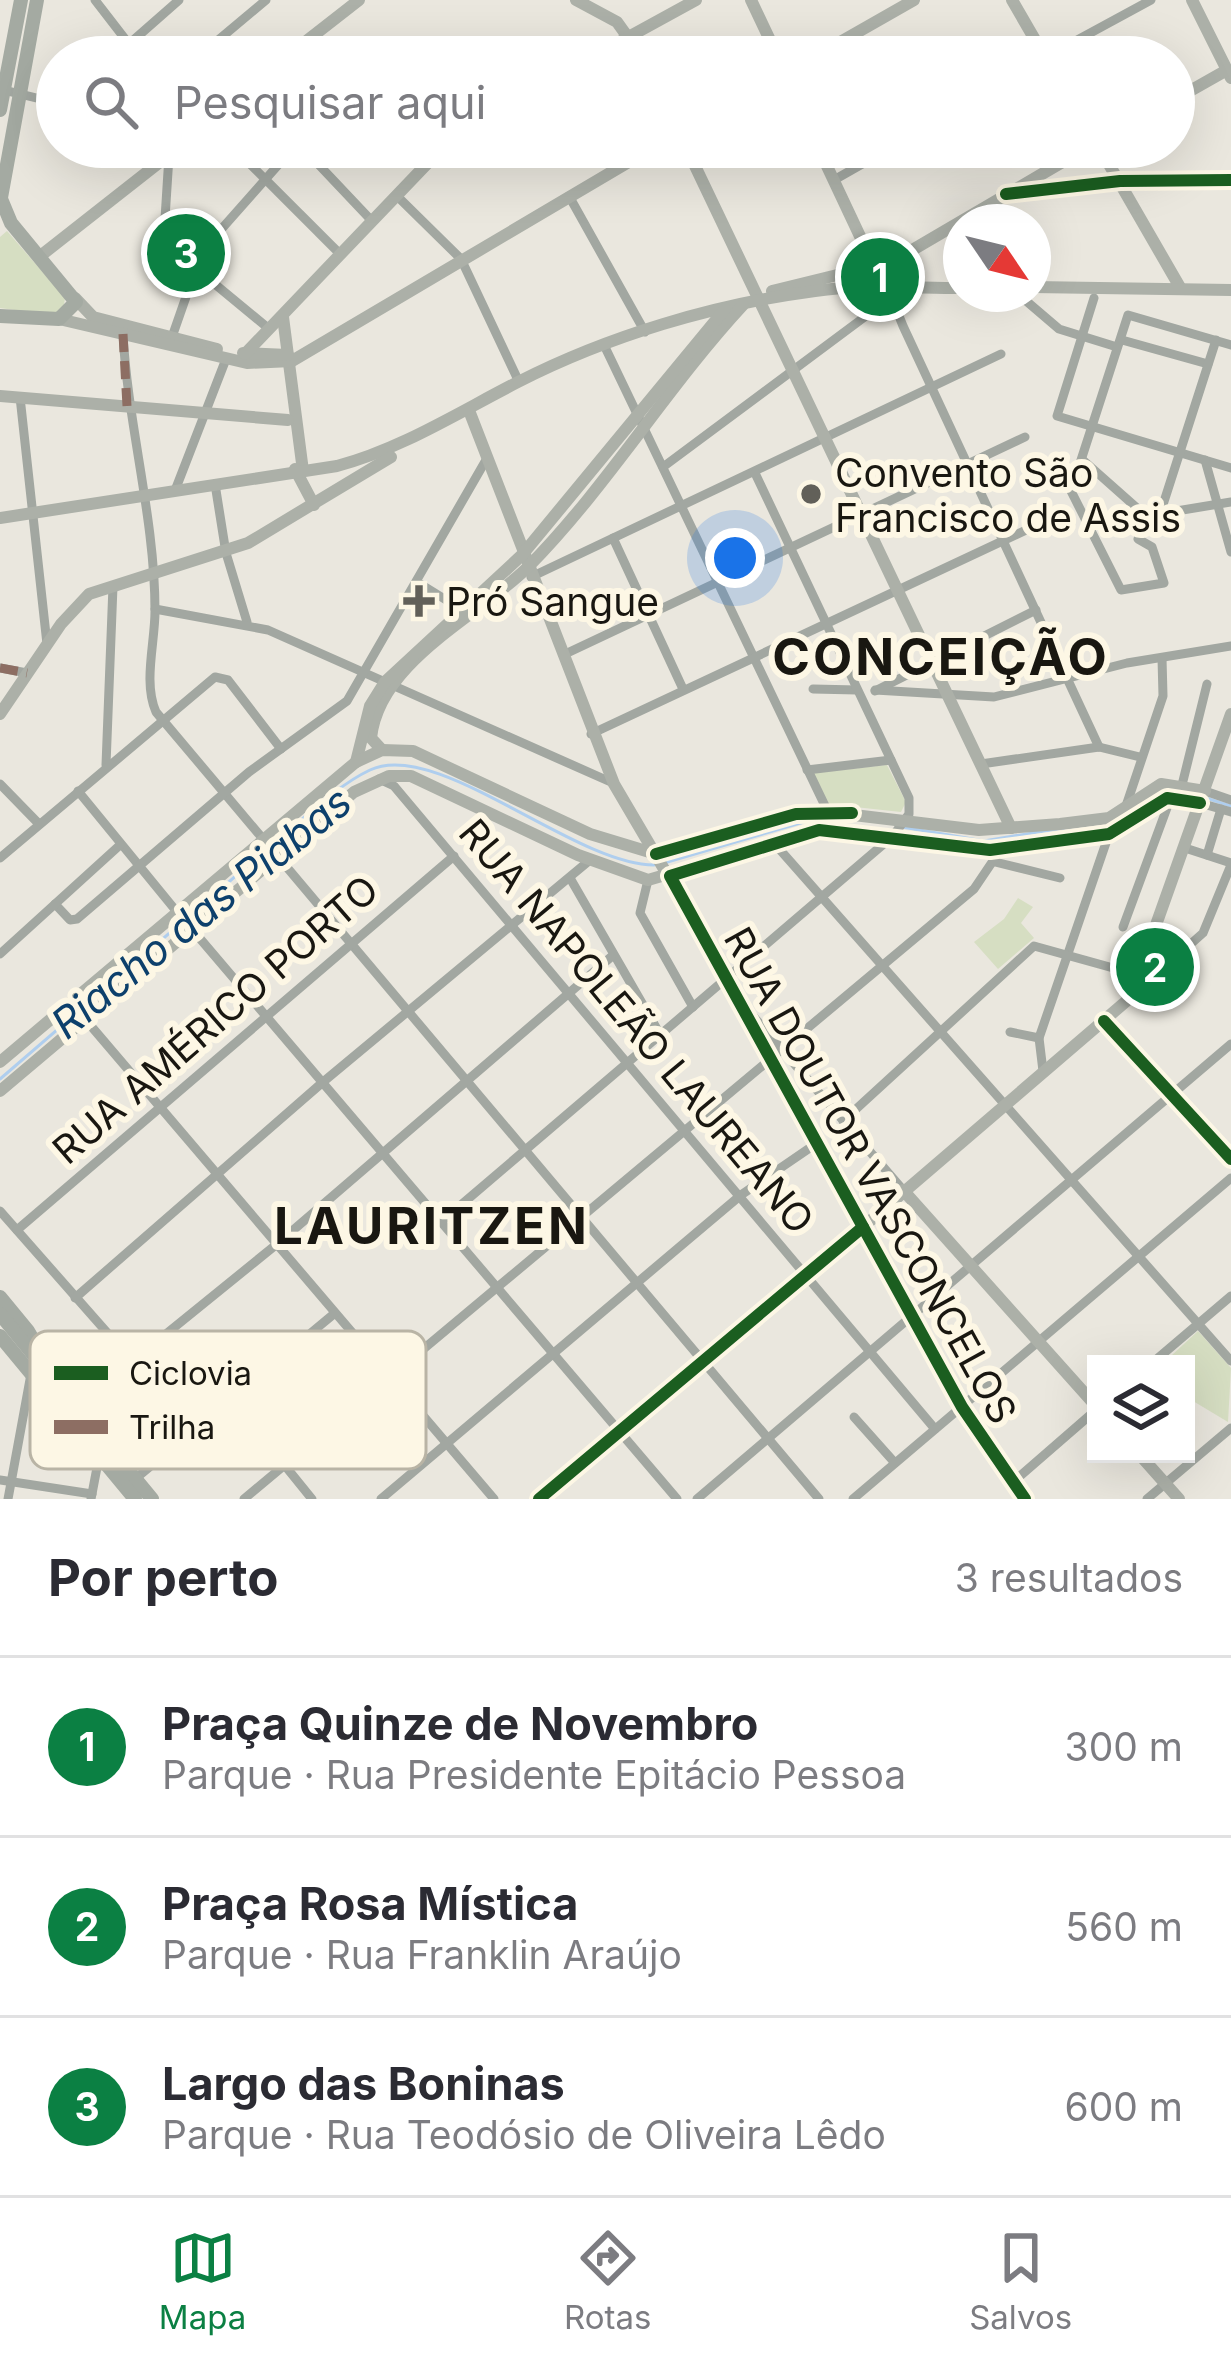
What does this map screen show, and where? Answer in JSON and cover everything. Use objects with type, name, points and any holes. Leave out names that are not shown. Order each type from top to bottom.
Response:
[{"type":"main road","points":[[20,0],[7,91],[0,201],[6,222],[94,317],[245,354],[285,359]]},
{"type":"main road","points":[[0,110],[37,0]]},
{"type":"main road","points":[[311,36],[359,0]]},
{"type":"main road","points":[[575,0],[630,34]]},
{"type":"main road","points":[[627,36],[696,0]]},
{"type":"main road","points":[[751,0],[768,36]]},
{"type":"main road","points":[[851,36],[914,0]]},
{"type":"main road","points":[[1012,0],[1033,36]]},
{"type":"main road","points":[[1192,0],[1230,72],[1195,90]]},
{"type":"main road","points":[[39,257],[152,168]]},
{"type":"main road","points":[[245,354],[420,168]]},
{"type":"main road","points":[[0,316],[59,319],[226,359],[285,359],[302,354],[618,168]]},
{"type":"main road","points":[[696,168],[1010,828]]},
{"type":"main road","points":[[828,168],[871,267]]},
{"type":"main road","points":[[0,714],[78,602],[113,586],[226,553],[314,505],[358,468],[519,382],[604,345],[871,267],[914,249],[1051,168]]},
{"type":"main road","points":[[1112,168],[1181,289]]},
{"type":"main road","points":[[893,288],[914,249]]},
{"type":"main road","points":[[871,267],[894,266],[902,273]]},
{"type":"main road","points":[[860,288],[871,267]]},
{"type":"main road","points":[[356,762],[370,706],[465,611],[527,566],[726,308],[758,299],[860,288],[943,287]]},
{"type":"main road","points":[[1051,287],[1231,290]]},
{"type":"main road","points":[[59,319],[73,310],[75,298]]},
{"type":"main road","points":[[640,422],[743,305]]},
{"type":"main road","points":[[283,317],[299,472]]},
{"type":"main road","points":[[695,319],[705,326],[705,335]]},
{"type":"main road","points":[[289,379],[288,420],[299,472],[314,505]]},
{"type":"main road","points":[[0,396],[288,420]]},
{"type":"main road","name":"RUA DOUTOR VASCONCELOS","points":[[472,408],[486,460],[614,784],[728,978],[962,1407],[1025,1499]]},
{"type":"main road","points":[[0,518],[176,488],[358,468]]},
{"type":"main road","points":[[382,750],[371,738],[390,684]]},
{"type":"main road","points":[[863,1227],[1130,998],[1142,976],[1231,714]]},
{"type":"main road","points":[[0,1062],[356,762],[382,750],[413,751],[590,834],[657,855],[796,814],[827,810],[979,830],[1108,818],[1151,788],[1183,785],[1203,797]]},
{"type":"main road","points":[[0,1091],[276,855],[379,779],[411,776],[590,860],[648,880],[773,842],[836,829],[998,856],[1109,834],[1171,797],[1203,797]]},
{"type":"main road","points":[[903,1190],[1087,1397]]},
{"type":"main road","points":[[0,1297],[30,1333]]},
{"type":"main road","points":[[0,1314],[30,1351]]},
{"type":"main road","points":[[0,1336],[30,1373]]},
{"type":"main road","points":[[1147,1463],[1179,1499]]},
{"type":"main road","points":[[111,1469],[135,1499]]},
{"type":"main road","points":[[127,1469],[152,1499]]},
{"type":"street","points":[[95,0],[123,36]]},
{"type":"street","points":[[138,36],[178,0]]},
{"type":"street","points":[[223,36],[266,0]]},
{"type":"street","points":[[1085,36],[1151,0]]},
{"type":"street","points":[[170,168],[162,200],[168,242],[192,270],[268,328]]},
{"type":"street","points":[[254,168],[340,254]]},
{"type":"street","points":[[172,337],[192,270],[210,240],[275,168]]},
{"type":"street","points":[[319,168],[371,220]]},
{"type":"street","points":[[834,180],[855,168]]},
{"type":"street","points":[[1006,194],[1120,181],[1231,180]]},
{"type":"street","points":[[397,196],[461,259],[519,382]]},
{"type":"street","points":[[569,196],[645,332]]},
{"type":"street","points":[[168,242],[210,240]]},
{"type":"street","points":[[663,467],[882,304],[893,288]]},
{"type":"street","points":[[893,288],[896,309],[1100,747]]},
{"type":"street","points":[[1094,298],[1058,416],[1231,468]]},
{"type":"street","points":[[1043,312],[1080,339],[1120,343],[1208,364]]},
{"type":"street","points":[[1146,516],[1138,539],[1152,547],[1164,583],[1121,590],[1077,513],[1071,491],[1096,426],[1128,315],[1231,344]]},
{"type":"street","points":[[124,334],[127,406],[153,575],[150,695],[161,718],[819,1499]]},
{"type":"street","points":[[1160,514],[1216,340]]},
{"type":"street","points":[[604,345],[827,810]]},
{"type":"street","points":[[527,566],[613,538],[684,507],[1001,354]]},
{"type":"street","points":[[176,488],[226,359]]},
{"type":"street","points":[[20,398],[47,644]]},
{"type":"street","points":[[562,656],[1025,437]]},
{"type":"street","points":[[55,904],[74,921],[225,793],[346,701],[486,460]]},
{"type":"street","points":[[1205,460],[1231,552]]},
{"type":"street","points":[[1084,461],[1146,516],[1231,502]]},
{"type":"street","points":[[441,1222],[893,836],[906,818],[909,798],[755,473]]},
{"type":"street","points":[[215,484],[226,553],[247,622]]},
{"type":"street","points":[[591,734],[753,654],[1039,524]]},
{"type":"street","points":[[613,538],[683,689]]},
{"type":"street","points":[[417,582],[465,611]]},
{"type":"street","points":[[106,764],[113,586]]},
{"type":"street","points":[[155,609],[247,622],[614,784]]},
{"type":"street","points":[[813,689],[875,690],[1036,610]]},
{"type":"street","points":[[875,690],[999,696],[1231,646]]},
{"type":"street","points":[[1126,806],[1163,696],[1162,658]]},
{"type":"street","points":[[0,668],[27,673]]},
{"type":"street","points":[[0,858],[209,680],[224,678],[281,749]]},
{"type":"street","points":[[1183,785],[1207,684]]},
{"type":"street","points":[[980,764],[1100,747],[1140,757]]},
{"type":"street","points":[[807,770],[891,760]]},
{"type":"street","points":[[403,796],[411,776]]},
{"type":"street","name":"RUA NAPOLEÃO LAUREANO","points":[[379,779],[403,796],[514,924],[935,1429]]},
{"type":"street","points":[[0,784],[39,824]]},
{"type":"street","points":[[77,791],[177,912]]},
{"type":"street","points":[[1123,927],[1171,797]]},
{"type":"street","points":[[1203,797],[1231,800]]},
{"type":"street","points":[[1203,797],[1226,810],[1207,854]]},
{"type":"street","points":[[1043,1071],[1039,1038],[1109,834]]},
{"type":"street","points":[[773,842],[1231,1361]]},
{"type":"street","points":[[0,954],[120,844]]},
{"type":"street","points":[[1130,998],[1203,933],[1231,864],[1185,848]]},
{"type":"street","name":"RUA AMÉRICO PORTO","points":[[17,1230],[454,856]]},
{"type":"street","points":[[426,1349],[974,889],[998,856],[1060,878]]},
{"type":"street","points":[[75,1298],[323,1082],[590,860]]},
{"type":"street","points":[[570,878],[611,957],[661,1036]]},
{"type":"street","points":[[648,880],[640,913],[693,1007]]},
{"type":"street","points":[[190,928],[677,1499]]},
{"type":"street","points":[[843,1120],[1034,946],[1066,951],[1142,976]]},
{"type":"street","points":[[171,1331],[611,957]]},
{"type":"street","points":[[741,1003],[903,1190]]},
{"type":"street","points":[[85,1018],[351,1331]]},
{"type":"street","points":[[1104,1021],[1231,1159]]},
{"type":"street","points":[[1010,1032],[1039,1038]]},
{"type":"street","points":[[697,1499],[1231,1044]]},
{"type":"street","points":[[426,1461],[740,1195],[817,1143]]},
{"type":"street","points":[[853,1499],[1231,1178]]},
{"type":"street","points":[[0,1211],[105,1331]]},
{"type":"street","points":[[539,1499],[863,1227]]},
{"type":"street","points":[[1162,1355],[1231,1296]]},
{"type":"street","points":[[313,1331],[335,1313]]},
{"type":"street","points":[[8,1499],[6,1480],[30,1378]]},
{"type":"street","points":[[1012,1483],[1087,1416]]},
{"type":"street","points":[[854,1417],[895,1463]]},
{"type":"street","points":[[426,1420],[494,1499]]},
{"type":"street","points":[[1147,1499],[1231,1428]]},
{"type":"street","points":[[135,1479],[147,1469]]},
{"type":"street","points":[[244,1499],[280,1469]]},
{"type":"street","points":[[287,1469],[312,1499]]},
{"type":"street","points":[[381,1499],[416,1469]]},
{"type":"street","points":[[6,1480],[92,1496]]},
{"type":"green space","points":[[7,231],[65,298],[63,311],[50,315],[0,308],[0,237]]},
{"type":"green space","points":[[887,765],[906,802],[901,812],[827,804],[813,773]]},
{"type":"green space","points":[[1018,898],[1033,907],[1021,923],[1034,938],[998,969],[974,942],[1004,919]]},
{"type":"green space","points":[[1198,1331],[1231,1368],[1228,1422],[1195,1402],[1195,1355],[1172,1355]]},
{"type":"waterway","name":"Riacho das Piabas","points":[[274,843],[357,777],[398,765],[431,771],[468,786],[585,846],[622,860],[654,865]]},
{"type":"waterway","name":"Riacho das Piabas","points":[[1206,798],[1231,806]]},
{"type":"waterway","name":"Riacho das Piabas","points":[[664,863],[821,817]]},
{"type":"waterway","name":"Riacho das Piabas","points":[[902,827],[984,841],[1123,818]]},
{"type":"waterway","name":"Riacho das Piabas","points":[[0,1079],[267,849]]},
{"type":"marked path","points":[[123,334],[127,406]]},
{"type":"marked path","points":[[0,668],[27,673]]},
{"type":"cycle path","points":[[1006,194],[1120,181],[1231,180]]},
{"type":"cycle path","points":[[1025,1499],[962,1407],[670,876],[819,830],[990,850],[1109,834],[1167,798],[1200,803]]},
{"type":"cycle path","points":[[656,854],[796,814],[852,813]]},
{"type":"cycle path","points":[[1104,1021],[1231,1159]]},
{"type":"cycle path","points":[[539,1499],[863,1227]]},
{"type":"place","name":"Largo das Boninas","points":[[186,253]]},
{"type":"place","name":"Praça Quinze de Novembro","points":[[880,277]]},
{"type":"place","name":"Convento São Francisco de Assis","points":[[811,494]]},
{"type":"place","name":"Pró Sangue","points":[[419,601]]},
{"type":"place","name":"Praça Rosa Mística","points":[[1155,967]]},
{"type":"district","name":"CONCEIÇÃO","points":[[941,656]]},
{"type":"district","name":"LAURITZEN","points":[[432,1225]]}]
